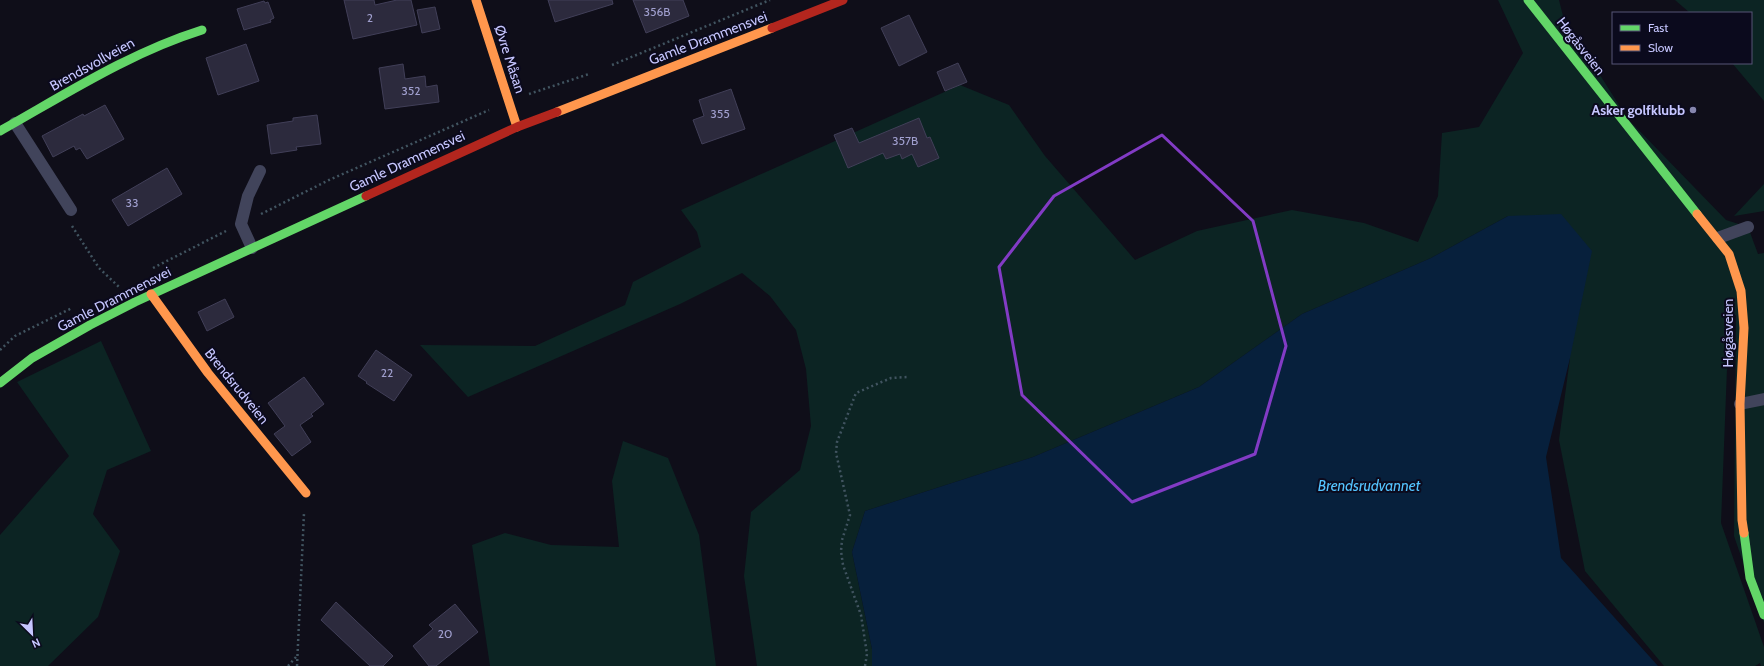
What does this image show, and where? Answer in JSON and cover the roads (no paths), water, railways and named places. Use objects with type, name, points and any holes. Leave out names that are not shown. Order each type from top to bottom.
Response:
[{"type":"street","name":"Øvre Måsan","points":[[476,0],[517,127]]},
{"type":"street","name":"Gamle Drammensvei","points":[[0,383],[32,358],[90,324],[151,294],[517,127],[843,0]]},
{"type":"street","name":"Høgåsveien","points":[[1528,0],[1718,238],[1729,254],[1742,291],[1744,328],[1740,404],[1742,520],[1750,578],[1764,615]]},
{"type":"street","name":"Brendsvollveien","points":[[0,131],[139,53],[178,37],[202,30]]},
{"type":"street","name":"Brendsrudveien","points":[[151,294],[208,373],[306,493]]},
{"type":"lane","points":[[15,123],[71,210]]},
{"type":"lane","points":[[252,248],[241,224],[248,196],[260,171]]},
{"type":"lane","points":[[1718,238],[1748,227]]},
{"type":"lane","points":[[1740,404],[1764,399]]},
{"type":"water","name":"Brendsrudvannet","points":[[1561,214],[1592,251],[1570,358],[1546,457],[1561,558],[1658,666],[872,666],[872,649],[852,552],[865,511],[1033,457],[1199,387],[1302,314],[1431,258],[1508,216]]},
{"type":"place","name":"Asker golfklubb","points":[[1693,110]]}]
